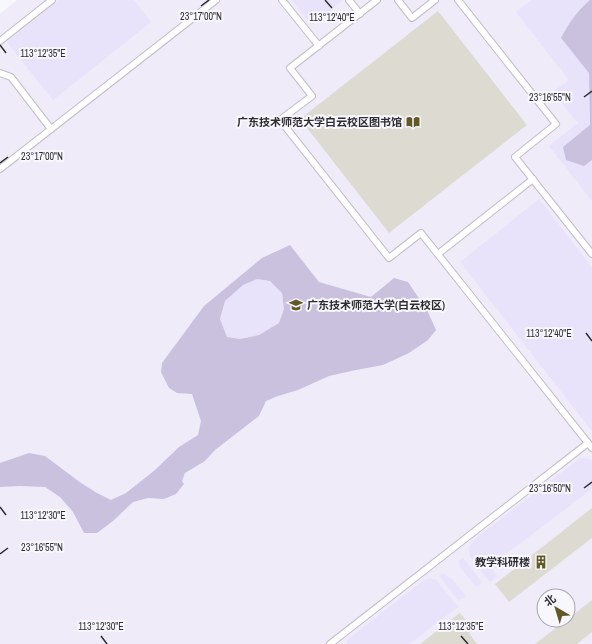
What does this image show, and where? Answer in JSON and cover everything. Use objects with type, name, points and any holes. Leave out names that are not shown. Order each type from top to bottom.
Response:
[{"type":"lane","points":[[0,41],[52,0]]},
{"type":"lane","points":[[0,168],[216,0]]},
{"type":"lane","points":[[282,0],[319,46]]},
{"type":"lane","points":[[349,0],[360,14]]},
{"type":"lane","points":[[377,0],[290,68],[312,96],[280,120],[389,258],[421,233],[592,448]]},
{"type":"lane","points":[[398,0],[412,18],[435,0]]},
{"type":"lane","points":[[458,0],[556,124],[515,157],[592,254]]},
{"type":"lane","points":[[0,73],[11,78],[51,129]]},
{"type":"lane","points":[[438,254],[533,179]]},
{"type":"lane","points":[[330,644],[588,443]]},
{"type":"shaded area","name":"广东技术师范大学(白云校区)","points":[[17,0],[592,0],[592,644],[0,644],[0,14]]},
{"type":"shaded area","points":[[59,0],[134,0],[151,22],[53,100],[7,42]]},
{"type":"shaded area","points":[[292,0],[341,0],[342,1],[311,25]]},
{"type":"shaded area","points":[[531,0],[590,0],[581,8],[562,38],[589,73],[590,125],[584,166],[592,160],[592,201],[549,146],[578,123],[553,92],[569,80],[516,12]]},
{"type":"shaded area","points":[[592,0],[592,160],[584,166],[566,160],[563,147],[590,125],[589,73],[561,38],[581,8]]},
{"type":"shaded area","points":[[539,199],[592,267],[592,431],[460,262]]},
{"type":"shaded area","points":[[290,245],[319,282],[371,297],[394,278],[408,282],[428,312],[436,330],[428,340],[409,353],[383,365],[329,376],[298,390],[266,401],[259,416],[215,450],[205,461],[185,473],[182,481],[184,484],[176,494],[164,499],[148,498],[133,502],[113,521],[97,533],[84,533],[73,512],[60,497],[45,487],[0,487],[0,463],[29,453],[45,456],[81,483],[111,500],[126,493],[155,470],[179,447],[198,435],[201,421],[192,394],[177,393],[169,388],[161,372],[162,363],[204,306],[262,258]],"holes":[[[257,279],[270,281],[282,293],[284,309],[279,323],[259,335],[240,339],[227,337],[220,319],[225,301],[243,285]]]},
{"type":"shaded area","points":[[257,279],[270,281],[282,293],[284,309],[279,323],[259,335],[240,339],[227,337],[220,319],[225,301],[243,285]]},
{"type":"shaded area","points":[[580,458],[592,460],[592,489],[490,566],[497,576],[490,582],[470,557],[469,549],[472,543],[476,538]]},
{"type":"shaded area","points":[[463,558],[482,582],[476,587],[460,567],[459,561]]},
{"type":"shaded area","points":[[443,573],[452,579],[466,596],[459,601],[439,576]]},
{"type":"shaded area","points":[[429,578],[436,580],[458,607],[409,644],[347,644],[347,640],[424,580]]},
{"type":"building","name":"广东技术师范大学白云校区图书馆","points":[[438,11],[527,125],[389,233],[300,119]]},
{"type":"building","name":"教学科研楼","points":[[592,508],[592,538],[509,602],[495,584]]},
{"type":"building","points":[[592,600],[592,632],[577,644],[535,644],[556,628],[576,628],[576,613]]},
{"type":"building","points":[[460,613],[474,630],[469,633],[477,644],[420,644]]},
{"type":"place","name":"广东技术师范大学白云校区图书馆","points":[[413,122]]},
{"type":"place","name":"广东技术师范大学(白云校区)","points":[[296,305]]},
{"type":"place","name":"教学科研楼","points":[[541,562]]}]
